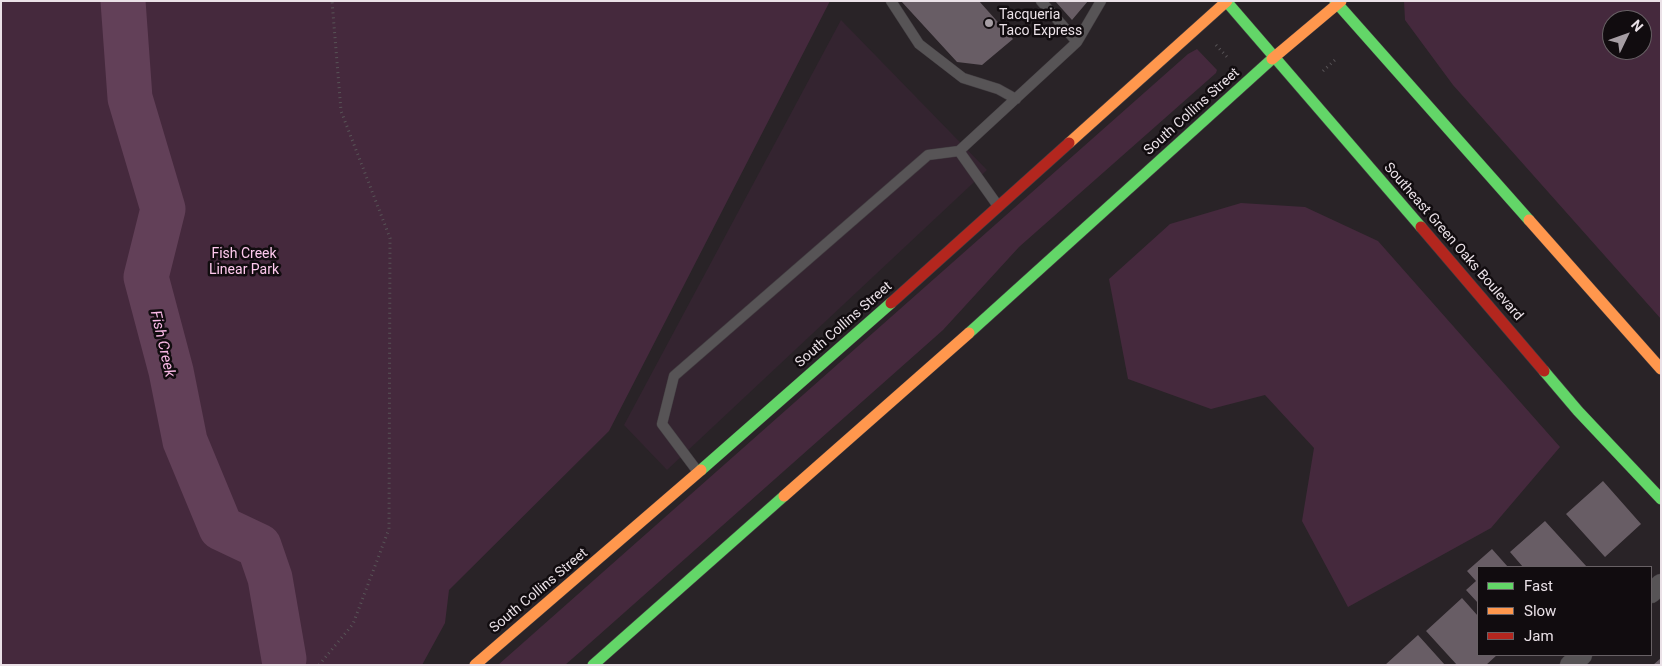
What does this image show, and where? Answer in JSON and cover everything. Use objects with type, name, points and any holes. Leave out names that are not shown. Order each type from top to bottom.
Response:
[{"type":"main road","name":"Southeast Green Oaks Boulevard","points":[[1227,2],[1254,31],[1274,58],[1578,411],[1661,499]]},
{"type":"main road","name":"South Collins Street","points":[[474,665],[698,473],[1227,2]]},
{"type":"main road","name":"South Collins Street","points":[[593,665],[1338,2]]},
{"type":"main road","points":[[1338,2],[1661,369]]},
{"type":"street","points":[[1570,665],[1581,656]]},
{"type":"lane","points":[[891,1],[918,44],[963,78],[998,89],[1016,99]]},
{"type":"lane","points":[[1041,1],[1078,42]]},
{"type":"lane","points":[[698,473],[662,424],[674,376],[928,155],[958,151],[1078,42],[1101,1]]},
{"type":"lane","points":[[958,151],[999,207]]},
{"type":"path","points":[[319,665],[353,624],[389,529],[390,238],[341,111],[332,1]]},
{"type":"path","points":[[1213,42],[1228,57]]},
{"type":"path","points":[[1323,71],[1336,59]]},
{"type":"shaded area","points":[[841,20],[987,170],[667,470],[624,425]]},
{"type":"green space","name":"Fish Creek Linear Park","points":[[1,1],[830,1],[609,431],[449,590],[445,623],[422,665],[1,665]]},
{"type":"green space","points":[[1404,1],[1661,1],[1661,319],[1453,85],[1405,20]]},
{"type":"green space","points":[[1197,49],[1217,70],[1216,73],[1019,247],[943,330],[581,651],[565,665],[498,665],[1188,54]]},
{"type":"green space","points":[[1241,203],[1305,207],[1378,241],[1560,447],[1491,528],[1348,607],[1302,521],[1314,448],[1265,395],[1211,409],[1128,379],[1109,279],[1170,224]]},
{"type":"building","points":[[901,1],[979,1],[1013,39],[982,65],[957,62]]},
{"type":"building","points":[[1055,1],[1088,1],[1072,20]]},
{"type":"building","points":[[1603,481],[1641,524],[1605,557],[1566,514]]},
{"type":"building","points":[[1545,521],[1586,566],[1522,566],[1510,552]]},
{"type":"building","points":[[1492,549],[1507,566],[1477,566],[1477,602],[1466,590],[1476,581],[1467,571]]},
{"type":"building","points":[[1462,598],[1477,615],[1477,656],[1496,656],[1486,665],[1457,665],[1426,631]]},
{"type":"building","points":[[1418,635],[1445,665],[1385,665]]},
{"type":"building","points":[[1661,658],[1661,665],[1653,665]]},
{"type":"waterway","name":"Fish Creek","points":[[123,1],[130,98],[163,209],[146,277],[171,371],[185,441],[221,528],[259,546],[270,578],[284,659]]},
{"type":"traffic: fast","points":[[1226,1],[1421,227]]},
{"type":"traffic: fast","points":[[1335,1],[1529,220]]},
{"type":"traffic: fast","points":[[969,333],[1272,59]]},
{"type":"traffic: fast","points":[[701,470],[891,303]]},
{"type":"traffic: fast","points":[[1544,371],[1578,411],[1661,499]]},
{"type":"traffic: fast","points":[[593,665],[784,496]]},
{"type":"traffic: slow","points":[[1069,143],[1227,1]]},
{"type":"traffic: slow","points":[[1272,59],[1341,1]]},
{"type":"traffic: slow","points":[[1529,220],[1661,369]]},
{"type":"traffic: slow","points":[[784,496],[969,333]]},
{"type":"traffic: slow","points":[[475,665],[701,470]]},
{"type":"traffic: jam","points":[[891,303],[1069,143]]},
{"type":"traffic: jam","points":[[1421,227],[1544,371]]},
{"type":"place","name":"Tacqueria Taco Express","points":[[989,23]]}]
